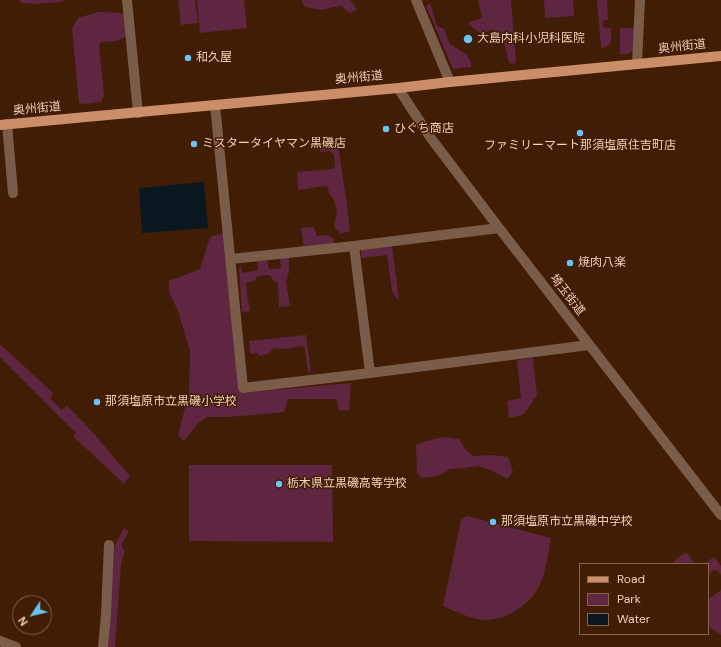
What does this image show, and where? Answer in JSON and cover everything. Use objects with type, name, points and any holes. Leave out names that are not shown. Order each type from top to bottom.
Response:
[{"type":"main road","name":"奥州街道","points":[[4,125],[721,56]]},
{"type":"street","points":[[127,0],[138,113]]},
{"type":"street","points":[[416,0],[450,82]]},
{"type":"street","points":[[637,64],[640,0]]},
{"type":"street","name":"埼玉街道","points":[[398,88],[430,137],[721,515]]},
{"type":"street","points":[[215,105],[243,388],[589,345]]},
{"type":"street","points":[[4,125],[13,193]]},
{"type":"street","points":[[231,259],[354,246],[499,228]]},
{"type":"street","points":[[354,246],[370,373]]},
{"type":"street","points":[[103,647],[109,545]]},
{"type":"street","points":[[0,641],[16,647]]},
{"type":"green space","points":[[20,0],[65,0],[61,2],[33,4],[21,3]]},
{"type":"green space","points":[[178,0],[195,0],[198,23],[181,25]]},
{"type":"green space","points":[[197,0],[244,0],[247,28],[200,33]]},
{"type":"green space","points":[[301,0],[350,0],[357,10],[349,13],[342,6],[321,10],[305,7]]},
{"type":"green space","points":[[478,0],[511,0],[516,62],[513,64],[509,63],[505,46],[500,35],[493,29],[482,33],[474,29],[468,22],[482,18]]},
{"type":"green space","points":[[544,0],[573,0],[574,16],[545,18]]},
{"type":"green space","points":[[597,0],[607,0],[608,20],[603,20],[603,27],[611,28],[611,41],[609,45],[603,48],[601,47]]},
{"type":"green space","points":[[430,3],[437,26],[444,29],[450,44],[466,54],[471,61],[471,67],[453,69],[426,6]]},
{"type":"green space","points":[[98,12],[123,13],[126,37],[116,41],[102,42],[99,44],[104,96],[101,102],[85,104],[79,103],[72,29],[78,18]]},
{"type":"green space","points":[[620,28],[635,28],[633,50],[628,54],[620,54]]},
{"type":"green space","points":[[337,140],[350,231],[340,234],[334,226],[337,213],[334,200],[330,195],[327,186],[298,190],[297,172],[332,169],[335,166],[334,154],[329,151],[320,152],[320,141]]},
{"type":"green space","points":[[314,227],[317,236],[324,235],[332,237],[334,239],[334,246],[304,249],[301,228]]},
{"type":"green space","points":[[223,233],[241,393],[351,383],[349,410],[339,410],[336,399],[288,399],[284,412],[227,417],[207,417],[198,423],[184,441],[178,435],[189,393],[190,351],[178,311],[169,292],[169,281],[200,269],[210,237]]},
{"type":"green space","points":[[392,246],[399,299],[396,298],[392,291],[387,255],[361,258],[361,249]]},
{"type":"green space","points":[[289,257],[289,272],[286,281],[290,306],[279,307],[278,283],[272,280],[269,275],[257,276],[255,281],[246,283],[250,311],[242,312],[239,267],[241,266],[242,273],[258,270],[257,261],[267,260],[269,269],[281,268],[280,258]]},
{"type":"green space","points":[[306,335],[311,372],[308,372],[305,349],[302,346],[283,349],[274,348],[268,354],[259,356],[257,353],[251,354],[250,352],[249,341]]},
{"type":"green space","points":[[0,344],[53,393],[50,398],[62,410],[67,406],[87,426],[130,476],[124,484],[73,436],[76,433],[0,357]]},
{"type":"green space","points":[[533,358],[537,395],[524,414],[509,418],[507,401],[521,398],[517,360]]},
{"type":"green space","points":[[444,437],[459,439],[466,450],[473,456],[492,455],[508,457],[513,472],[507,479],[493,471],[479,466],[450,469],[438,476],[422,478],[417,473],[416,445]]},
{"type":"green space","points":[[189,465],[332,465],[333,542],[189,541]]},
{"type":"green space","points":[[467,516],[551,538],[545,571],[538,589],[532,598],[524,605],[503,617],[484,620],[473,618],[443,606],[461,520]]},
{"type":"green space","points":[[124,528],[129,531],[121,546],[125,551],[121,564],[115,647],[106,647],[113,549]]},
{"type":"green space","points":[[686,552],[694,563],[673,563]]},
{"type":"green space","points":[[714,557],[721,566],[721,575],[718,571],[714,570],[709,574],[709,563],[705,563]]},
{"type":"green space","points":[[721,590],[721,635],[709,627],[709,598]]},
{"type":"water","points":[[204,182],[208,228],[142,233],[139,188]]},
{"type":"place","name":"大島内科小児科医院","points":[[468,39]]},
{"type":"place","name":"和久屋","points":[[188,58]]},
{"type":"place","name":"ひぐち商店","points":[[386,129]]},
{"type":"place","name":"ファミリーマート那須塩原住吉町店","points":[[580,133]]},
{"type":"place","name":"ミスタータイヤマン黒磯店","points":[[194,144]]},
{"type":"place","name":"焼肉八楽","points":[[570,263]]},
{"type":"place","name":"那須塩原市立黒磯小学校","points":[[97,402]]},
{"type":"place","name":"栃木県立黒磯高等学校","points":[[279,484]]},
{"type":"place","name":"那須塩原市立黒磯中学校","points":[[493,522]]}]
